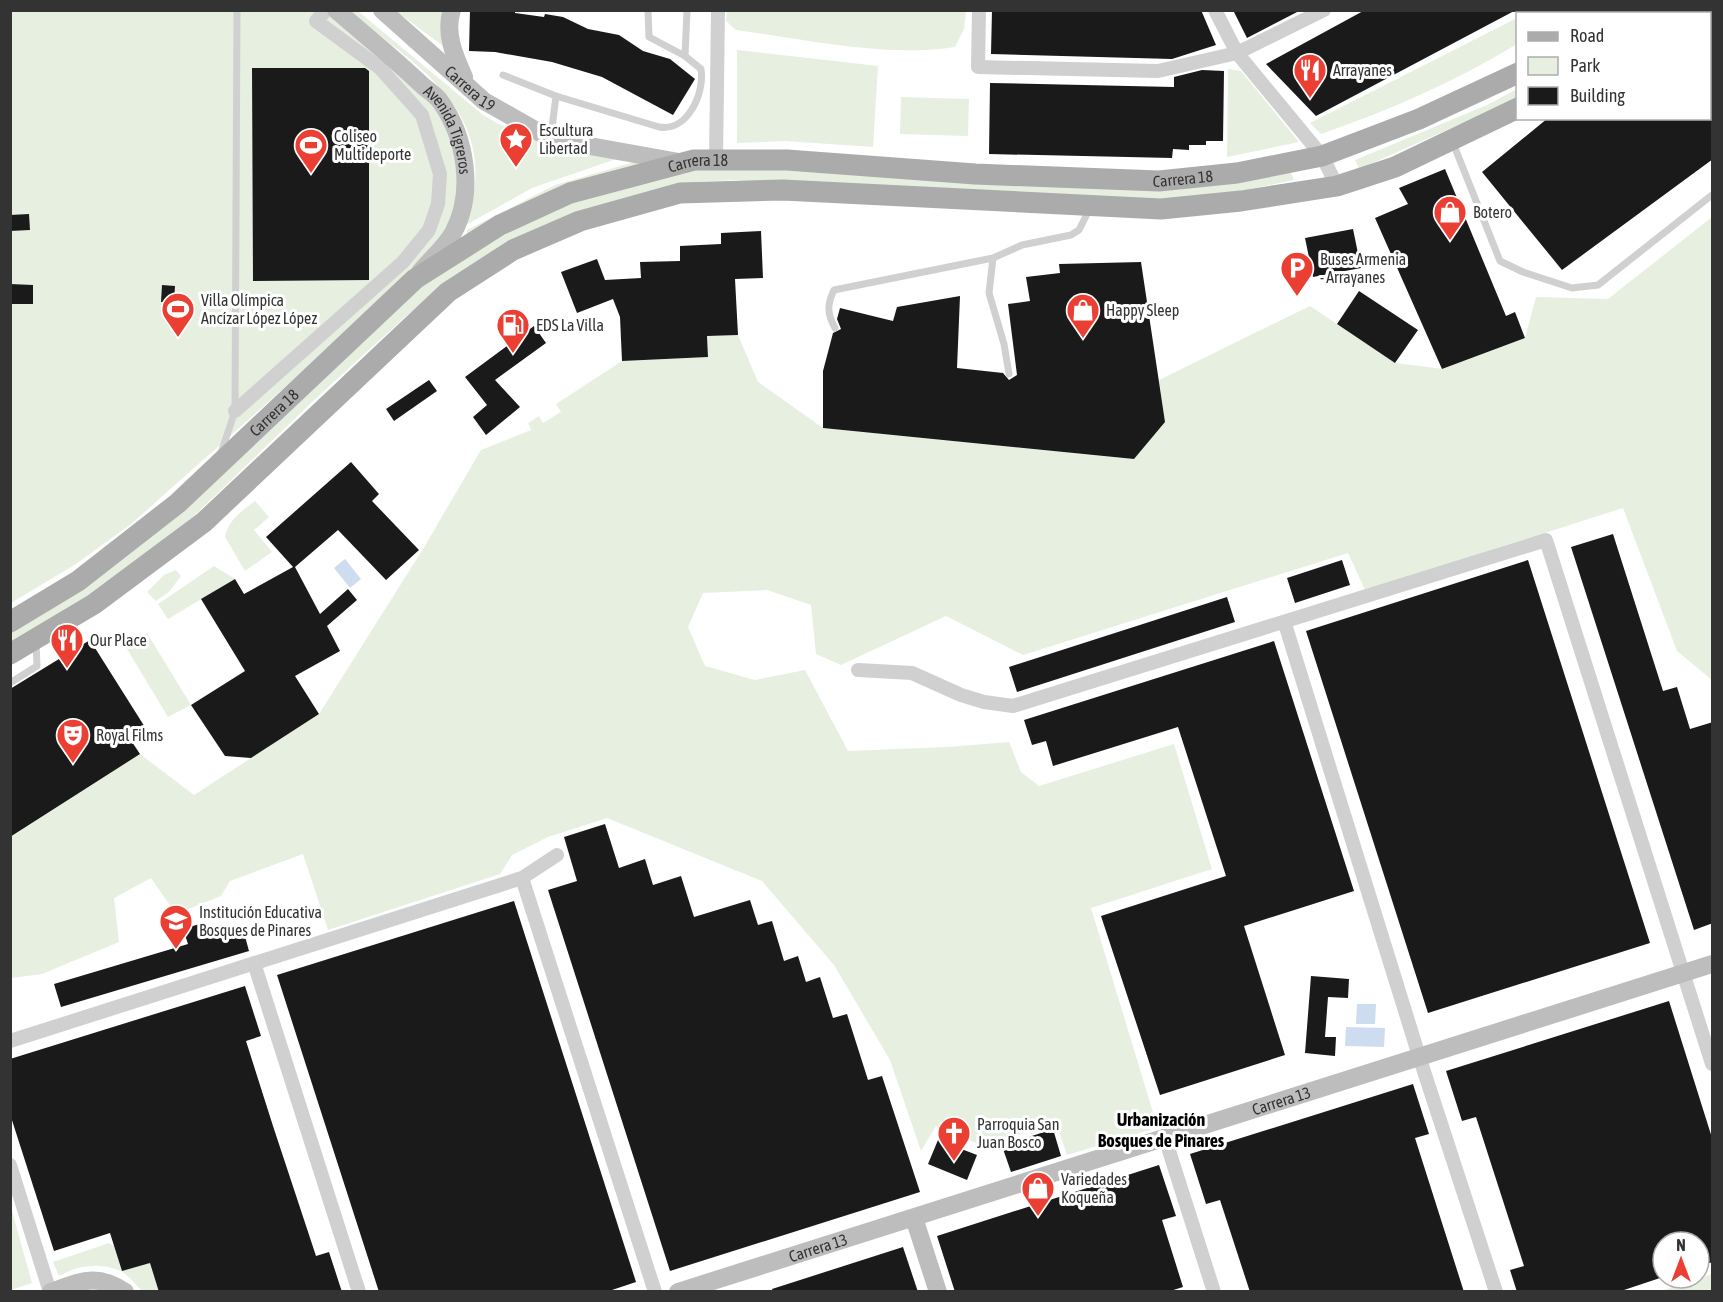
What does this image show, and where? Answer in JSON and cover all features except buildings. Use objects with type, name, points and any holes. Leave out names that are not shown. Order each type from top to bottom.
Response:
[{"type":"main road","name":"Carrera 18","points":[[10,622],[78,580],[178,503],[415,279],[500,225],[570,193],[679,162],[716,160],[787,160],[975,174],[1159,181],[1238,173],[1322,156],[1419,119],[1516,74]]},
{"type":"main road","name":"Carrera 18","points":[[10,654],[94,604],[204,522],[448,292],[513,250],[580,221],[680,194],[783,190],[1161,209],[1241,201],[1337,186],[1395,167],[1516,109]]},
{"type":"street","points":[[235,411],[403,262],[429,230],[438,204],[440,174],[422,115],[380,68],[316,21],[326,10]]},
{"type":"street","name":"Avenida Tigreros","points":[[336,10],[439,100],[453,122],[462,151],[465,172],[464,198],[453,233],[415,279]]},
{"type":"street","name":"Carrera 19","points":[[382,10],[484,101],[551,139],[679,162]]},
{"type":"street","points":[[452,10],[450,18],[453,54],[467,84]]},
{"type":"street","points":[[716,160],[718,10]]},
{"type":"street","points":[[979,10],[978,67],[1158,71],[1237,53],[1324,10]]},
{"type":"street","points":[[1215,10],[1237,53],[1322,156],[1337,186]]},
{"type":"street","points":[[858,670],[912,673],[962,695],[984,702],[1013,706],[1285,624],[1546,540],[1713,1064]]},
{"type":"street","points":[[1285,624],[1419,1056],[1496,1292]]},
{"type":"street","points":[[10,1041],[522,878],[557,855]]},
{"type":"street","points":[[522,878],[655,1292]]},
{"type":"street","points":[[254,963],[359,1292]]},
{"type":"street","name":"Carrera 13","points":[[678,1292],[1713,963]]},
{"type":"street","points":[[1165,1138],[1214,1292]]},
{"type":"street","points":[[10,1165],[50,1292],[89,1279],[107,1281],[125,1292]]},
{"type":"street","points":[[914,1218],[938,1292]]},
{"type":"lane","points":[[218,463],[235,411],[237,10]]},
{"type":"lane","points":[[503,75],[556,96],[659,127],[676,127],[685,120],[702,76],[697,64],[649,37],[648,10]]},
{"type":"lane","points":[[685,56],[687,10]]},
{"type":"lane","points":[[551,139],[556,96]]},
{"type":"lane","points":[[1452,140],[1500,261],[1523,272],[1572,288],[1598,285],[1713,195]]},
{"type":"lane","points":[[835,328],[829,317],[828,303],[834,290],[993,258],[1022,245],[1071,235],[1079,230],[1092,206]]},
{"type":"lane","points":[[993,258],[989,293],[1004,344],[1009,374]]},
{"type":"lane","points":[[10,683],[37,666],[36,638]]},
{"type":"green space","points":[[727,10],[966,11],[964,29],[955,47],[902,50],[846,46],[736,30],[726,21]]},
{"type":"green space","name":"Villa Olímpica Ancízar López López","points":[[10,11],[336,11],[423,86],[462,151],[453,233],[302,372],[131,524],[76,564],[11,603]]},
{"type":"green space","points":[[348,11],[358,11],[483,115],[500,125],[549,144],[619,158],[532,188],[466,225],[475,186],[474,153],[465,124],[449,98],[427,75],[403,53]]},
{"type":"green space","points":[[396,11],[443,11],[440,23],[443,46]]},
{"type":"green space","points":[[1516,19],[1516,45],[1470,71],[1397,105],[1321,134],[1310,123]]},
{"type":"green space","points":[[737,50],[878,66],[873,147],[785,141],[737,143]]},
{"type":"green space","points":[[1228,69],[1241,71],[1299,142],[1227,157]]},
{"type":"green space","points":[[1516,90],[1516,99],[1359,169],[1355,160],[1487,105]]},
{"type":"green space","points":[[901,97],[969,99],[968,136],[900,134]]},
{"type":"green space","points":[[634,162],[642,165],[467,238],[467,230],[555,185]]},
{"type":"green space","points":[[694,167],[1291,173],[1294,180],[1236,192],[1162,201],[735,180],[695,182],[618,200],[444,285],[405,317],[313,401],[195,515],[90,596],[11,642],[11,632],[168,524],[421,282],[536,215],[615,185]]},
{"type":"green space","points":[[1712,217],[1712,680],[1677,651],[1623,508],[1365,590],[1348,553],[1023,655],[946,616],[841,665],[816,654],[811,605],[767,590],[703,593],[688,627],[705,666],[755,680],[805,670],[848,751],[1009,742],[1021,772],[1039,786],[1174,744],[1212,869],[1091,908],[1155,1119],[1150,1130],[1067,1155],[1056,1123],[983,1146],[936,1126],[921,1151],[890,1060],[834,965],[762,881],[607,818],[548,837],[512,855],[500,874],[328,930],[303,854],[230,881],[221,896],[176,914],[151,878],[114,898],[119,942],[42,974],[11,978],[11,837],[140,754],[194,795],[319,714],[423,549],[481,450],[531,430],[528,423],[539,416],[543,423],[561,412],[556,404],[622,361],[708,357],[707,336],[738,335],[758,382],[823,428],[1134,459],[1165,422],[1159,380],[1310,306],[1395,363],[1443,369],[1525,338],[1536,297],[1608,299]]},
{"type":"green space","points":[[255,501],[269,517],[254,530],[272,552],[245,571],[225,537],[232,521]]},
{"type":"green space","points":[[214,566],[235,579],[168,619],[158,604]]},
{"type":"green space","points":[[176,570],[181,576],[169,592],[156,601],[147,592],[164,575]]},
{"type":"green space","points":[[147,633],[191,705],[168,717],[124,644]]},
{"type":"green space","points":[[10,1204],[32,1283],[11,1290],[10,1290]]},
{"type":"green space","points":[[109,1243],[114,1246],[122,1271],[150,1263],[159,1291],[142,1291],[124,1273],[105,1266],[81,1267],[59,1276],[53,1262]]},
{"type":"green space","points":[[1711,1274],[1712,1291],[1661,1291],[1711,1290]]},
{"type":"water","points":[[345,559],[361,579],[350,588],[334,568]]},
{"type":"water","points":[[1357,1004],[1376,1004],[1375,1024],[1356,1024]]},
{"type":"water","points":[[1346,1027],[1385,1028],[1384,1047],[1345,1046]]},
{"type":"place","name":"Arrayanes","points":[[1310,99]]},
{"type":"place","name":"Escultura Libertad","points":[[516,168]]},
{"type":"place","name":"Coliseo Multideporte","points":[[311,174]]},
{"type":"place","name":"Botero","points":[[1450,241]]},
{"type":"place","name":"Buses Armenia - Arrayanes","points":[[1297,297]]},
{"type":"place","name":"Villa Olímpica Ancízar López López","points":[[178,338]]},
{"type":"place","name":"Happy Sleep","points":[[1083,339]]},
{"type":"place","name":"EDS La Villa","points":[[513,354]]},
{"type":"place","name":"Our Place","points":[[67,669]]},
{"type":"place","name":"Royal Films","points":[[73,764]]},
{"type":"place","name":"Institución Educativa Bosques de Pinares","points":[[176,950]]},
{"type":"place","name":"Parroquia San Juan Bosco","points":[[954,1162]]},
{"type":"place","name":"Variedades Koqueña","points":[[1038,1217]]},
{"type":"district","name":"Urbanización Bosques de Pinares","points":[[1161,1130]]}]
